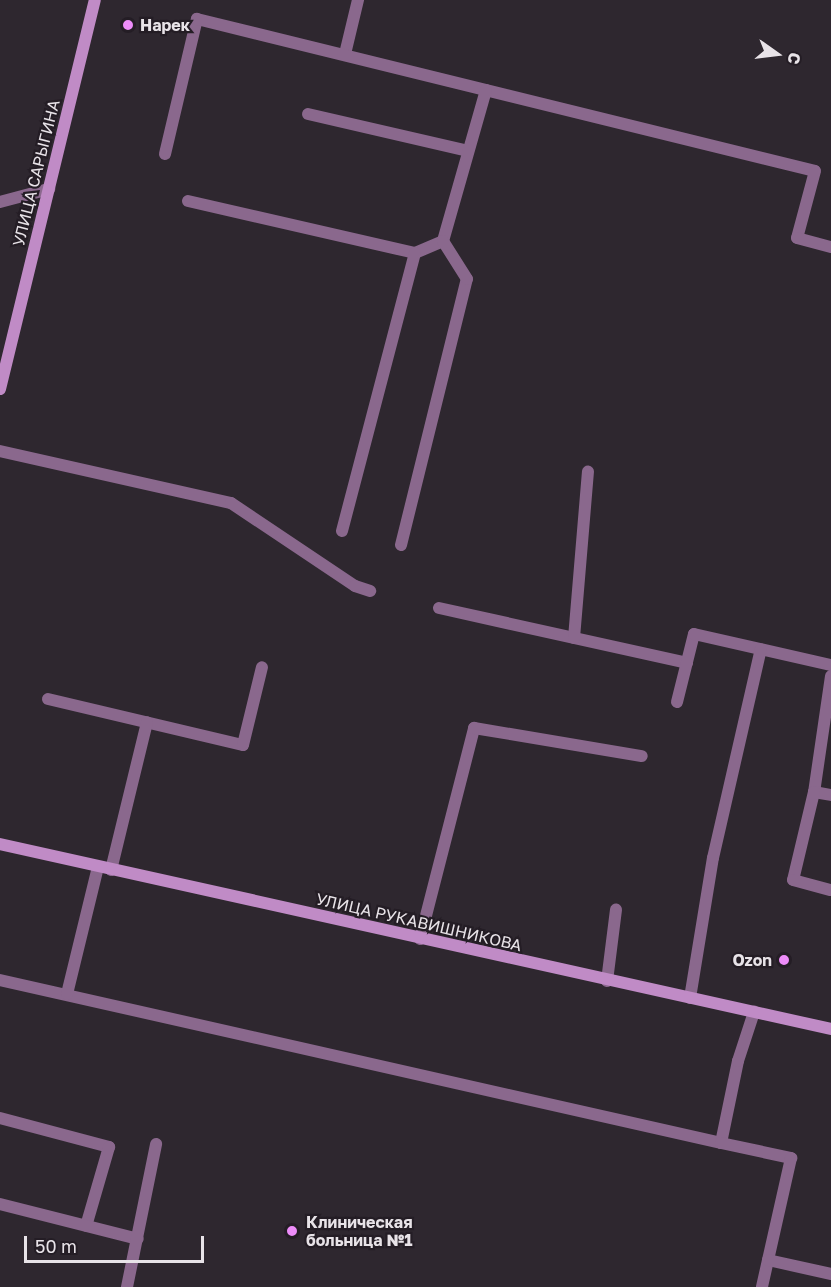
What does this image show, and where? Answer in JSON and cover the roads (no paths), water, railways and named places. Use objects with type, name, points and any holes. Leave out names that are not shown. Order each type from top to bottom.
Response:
[{"type":"street","name":"УЛИЦА САРЫГИНА","points":[[0,389],[95,0]]},
{"type":"street","points":[[345,54],[358,0]]},
{"type":"street","points":[[165,154],[197,19],[815,171],[797,238],[831,247]]},
{"type":"street","points":[[401,545],[467,279],[443,241],[486,90]]},
{"type":"street","points":[[308,114],[468,151]]},
{"type":"street","points":[[0,202],[49,189]]},
{"type":"street","points":[[188,201],[416,253],[443,241]]},
{"type":"street","points":[[342,531],[416,253]]},
{"type":"street","points":[[0,451],[231,503],[355,585],[370,591]]},
{"type":"street","points":[[574,638],[588,472]]},
{"type":"street","points":[[439,608],[687,663]]},
{"type":"street","points":[[677,702],[694,634],[831,665]]},
{"type":"street","points":[[690,998],[713,858],[761,649]]},
{"type":"street","points":[[48,699],[243,745],[262,667]]},
{"type":"street","points":[[831,676],[814,792],[793,880],[831,890]]},
{"type":"street","points":[[111,870],[147,722]]},
{"type":"street","points":[[420,939],[474,728],[642,756]]},
{"type":"street","points":[[814,792],[831,795]]},
{"type":"street","name":"УЛИЦА РУКАВИШНИКОВА","points":[[0,844],[607,981],[831,1029]]},
{"type":"street","points":[[68,994],[98,867]]},
{"type":"street","points":[[607,981],[616,910]]},
{"type":"street","points":[[0,980],[791,1158],[762,1287]]},
{"type":"street","points":[[721,1143],[738,1061],[754,1012]]},
{"type":"street","points":[[0,1118],[109,1147],[86,1226]]},
{"type":"street","points":[[127,1287],[156,1144]]},
{"type":"street","points":[[0,1204],[138,1239]]},
{"type":"street","points":[[768,1260],[831,1274]]},
{"type":"place","name":"Нарек","points":[[128,25]]},
{"type":"place","name":"Ozon","points":[[784,960]]},
{"type":"place","name":"Клиническая больница №1","points":[[292,1231]]}]
